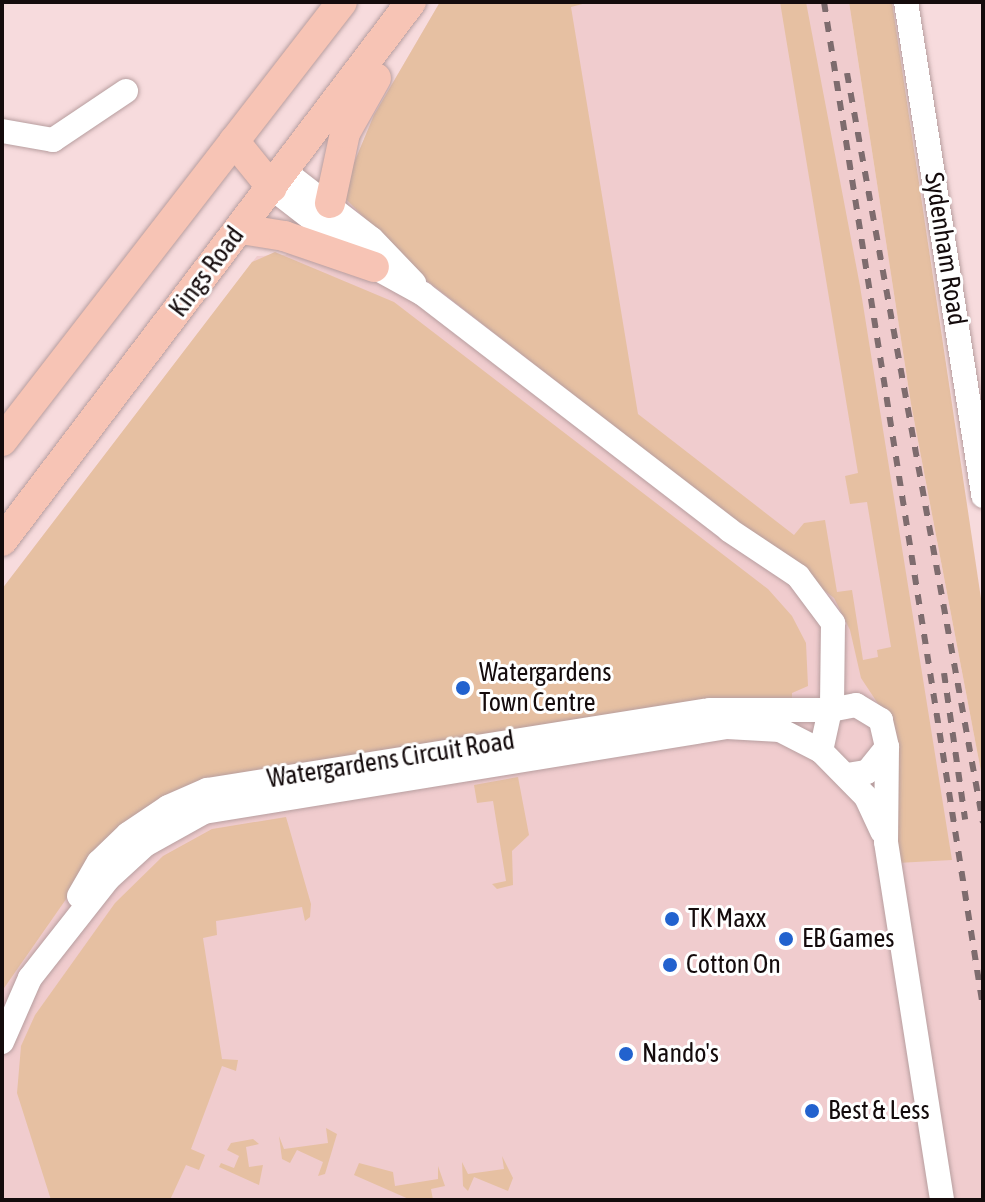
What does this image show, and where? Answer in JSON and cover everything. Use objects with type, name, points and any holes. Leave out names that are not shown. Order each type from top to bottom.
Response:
[{"type":"main road","points":[[2,441],[342,2]]},
{"type":"main road","points":[[330,203],[345,133],[413,2]]},
{"type":"main road","name":"Kings Road","points":[[2,541],[413,2]]},
{"type":"main road","points":[[234,141],[278,180]]},
{"type":"main road","points":[[241,229],[284,236],[374,267]]},
{"type":"street","name":"Sydenham Road","points":[[906,2],[983,496]]},
{"type":"street","points":[[2,131],[53,140],[126,91]]},
{"type":"street","points":[[278,180],[330,203],[394,258],[423,294]]},
{"type":"street","points":[[278,180],[374,267],[423,294],[717,521],[798,576],[826,607],[834,635],[859,694],[885,728],[886,842],[942,1200]]},
{"type":"street","points":[[834,635],[831,709],[822,729],[821,751],[847,775],[871,807],[886,842]]},
{"type":"street","points":[[831,709],[856,705],[874,713]]},
{"type":"street","name":"Watergardens Circuit Road","points":[[2,1042],[30,978],[62,931],[90,875],[116,844],[157,813],[207,790],[710,710],[831,709]]},
{"type":"street","name":"Watergardens Circuit Road","points":[[62,931],[145,845],[185,820],[226,806],[727,727],[780,730],[821,751]]},
{"type":"street","points":[[847,775],[867,772],[887,747]]},
{"type":"street","name":"Watergardens Circuit Road","points":[[2,1003],[30,978]]},
{"type":"shaded area","name":"Watergardens Town Centre","points":[[440,2],[849,2],[911,404],[983,782],[983,1200],[2,1200],[2,589],[257,256],[286,255],[340,175],[349,176],[374,115]]},
{"type":"shaded area","points":[[440,2],[590,2],[571,7],[638,414],[794,535],[804,523],[825,520],[837,592],[852,590],[863,660],[878,657],[877,650],[891,647],[867,502],[850,504],[845,476],[858,473],[780,2],[806,2],[860,286],[952,860],[897,863],[896,731],[861,678],[850,630],[834,598],[425,279],[341,194],[374,115]]},
{"type":"shaded area","points":[[849,2],[892,2],[983,612],[983,782],[911,404]]},
{"type":"shaded area","points":[[275,252],[394,302],[768,589],[792,616],[806,643],[808,686],[792,693],[792,703],[306,766],[85,872],[2,991],[2,589],[252,262]]},
{"type":"shaded area","points":[[518,777],[529,835],[512,851],[513,885],[497,889],[492,884],[506,881],[493,801],[477,803],[474,785]]},
{"type":"shaded area","points":[[286,817],[311,904],[310,917],[305,921],[302,907],[216,921],[217,935],[203,938],[222,1059],[238,1060],[236,1071],[222,1066],[191,1149],[205,1155],[199,1170],[186,1165],[170,1200],[51,1200],[17,1093],[21,1046],[35,1015],[115,903],[163,856],[212,829]]},
{"type":"shaded area","points":[[326,1128],[337,1134],[325,1174],[318,1176],[323,1162],[297,1150],[290,1163],[282,1159],[279,1136],[284,1149],[328,1143]]},
{"type":"shaded area","points":[[253,1139],[259,1144],[246,1147],[249,1167],[263,1165],[259,1185],[219,1167],[221,1163],[234,1168],[239,1156],[227,1150],[231,1143]]},
{"type":"shaded area","points":[[502,1156],[513,1178],[508,1191],[474,1177],[468,1191],[463,1186],[462,1162],[468,1174],[504,1169]]},
{"type":"shaded area","points":[[359,1163],[393,1172],[395,1186],[438,1179],[438,1166],[445,1186],[431,1189],[433,1200],[411,1200],[354,1175]]},
{"type":"railway","points":[[824,2],[983,1007]]},
{"type":"railway","points":[[847,73],[983,823]]},
{"type":"railway","points":[[944,673],[965,819]]},
{"type":"place","name":"Watergardens Town Centre","points":[[463,688]]},
{"type":"place","name":"TK Maxx","points":[[672,919]]},
{"type":"place","name":"EB Games","points":[[786,939]]},
{"type":"place","name":"Cotton On","points":[[670,965]]},
{"type":"place","name":"Nando's","points":[[626,1054]]},
{"type":"place","name":"Best & Less","points":[[812,1111]]}]
